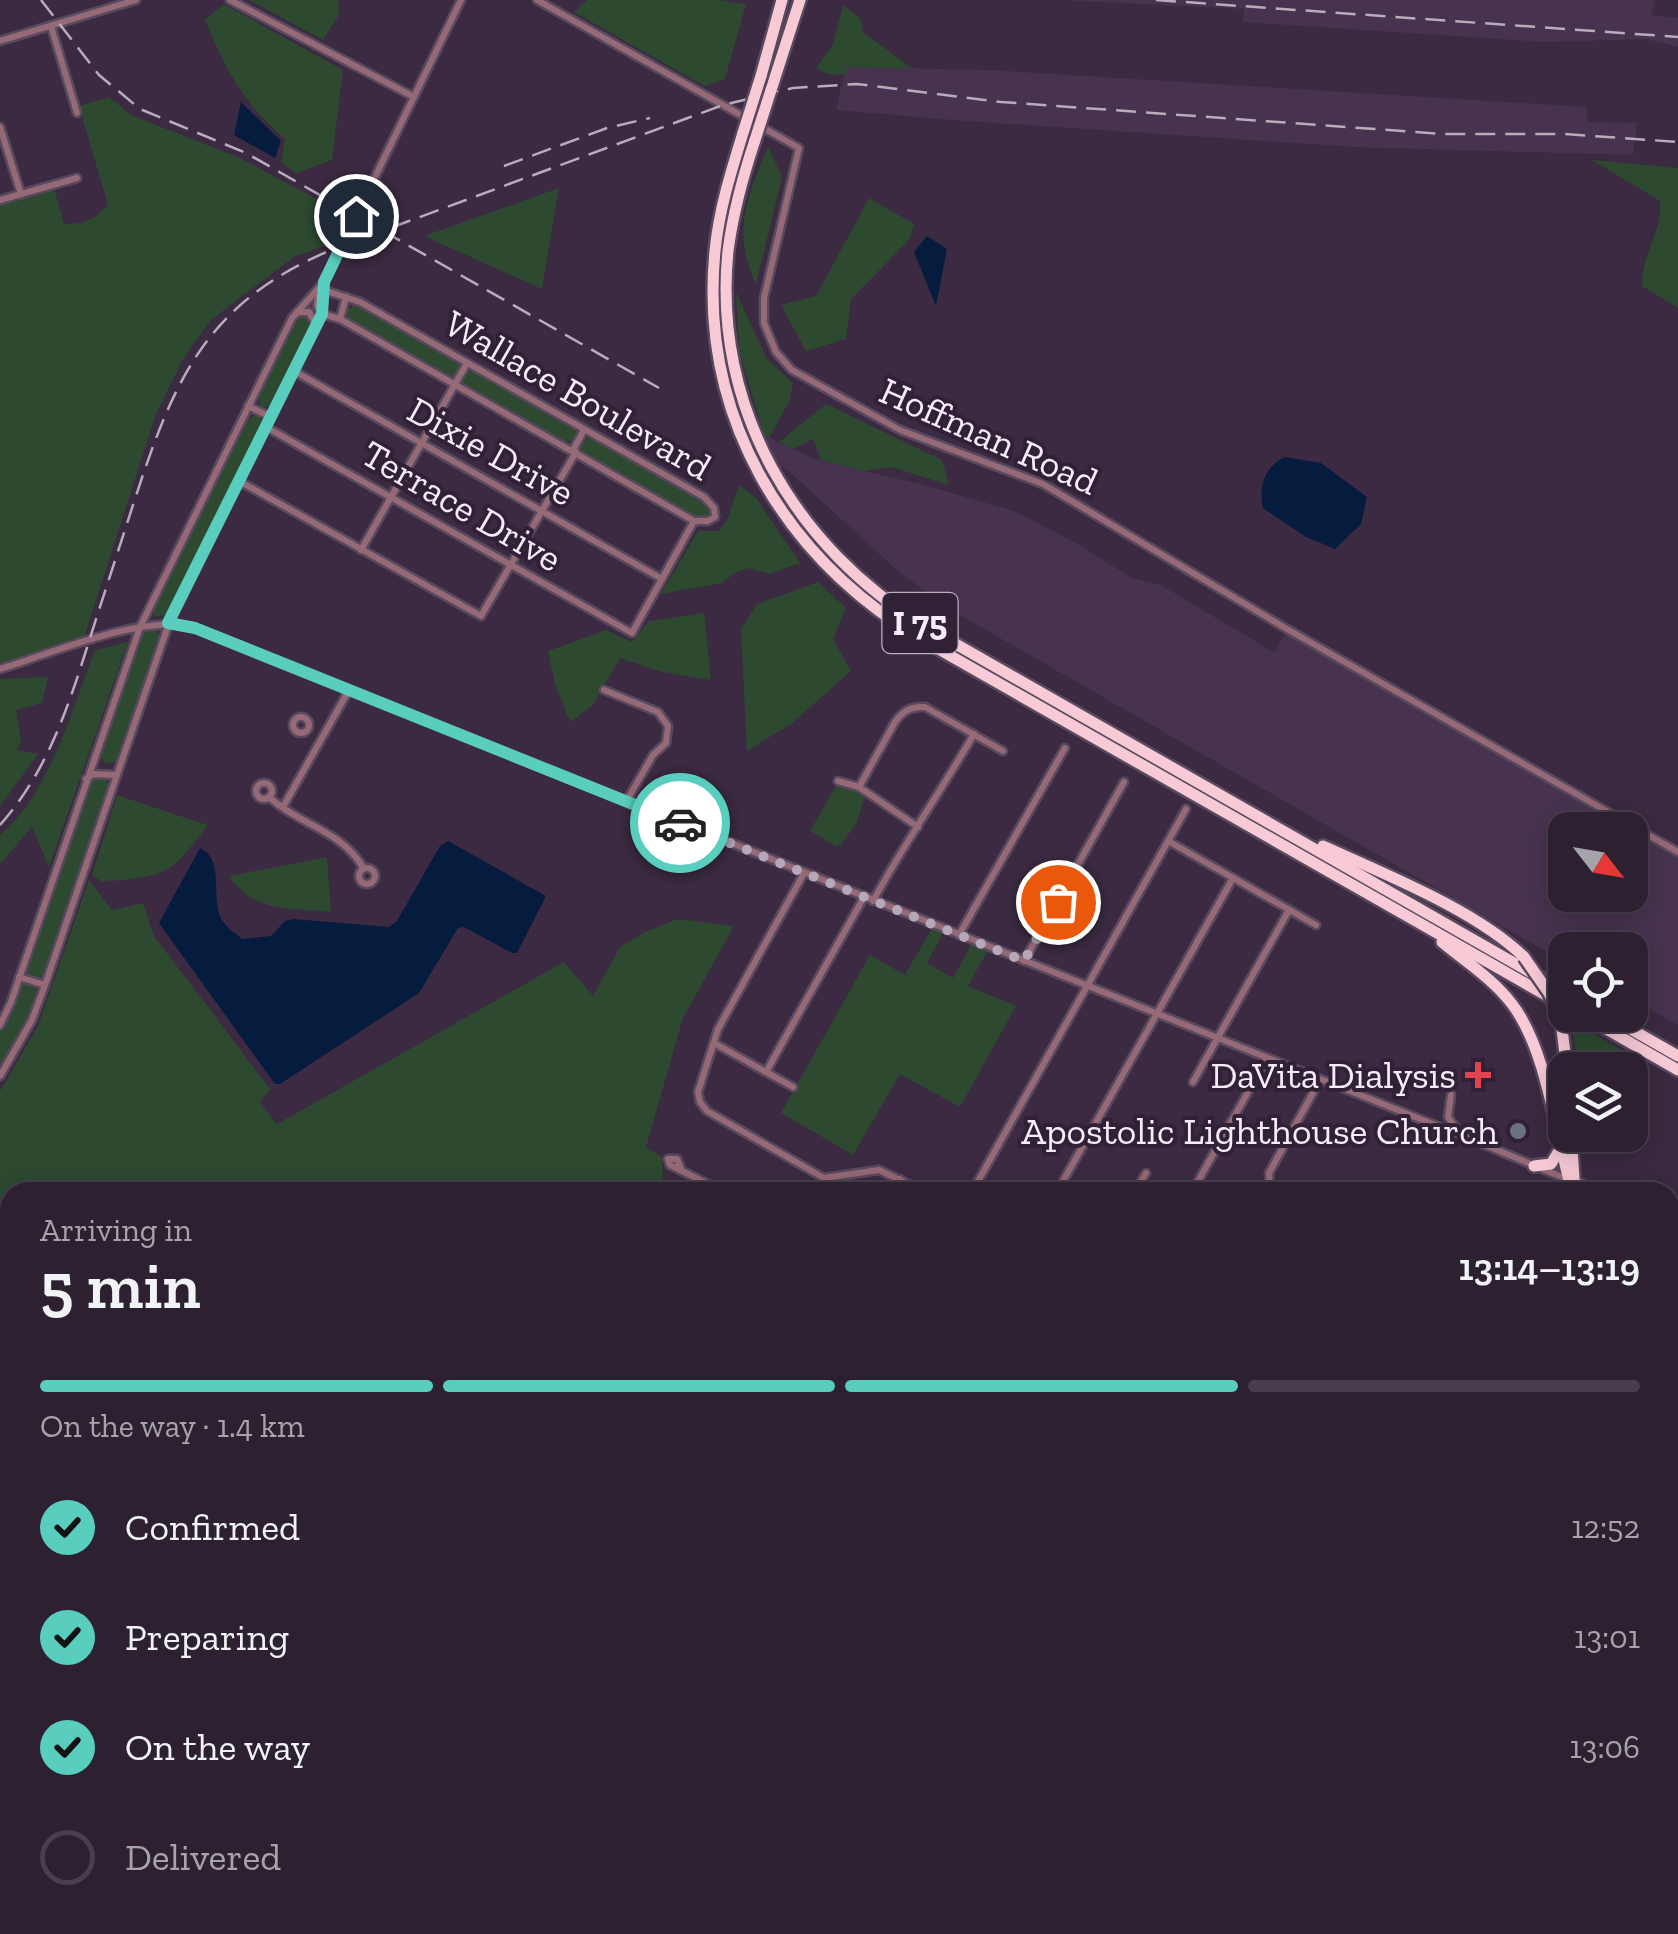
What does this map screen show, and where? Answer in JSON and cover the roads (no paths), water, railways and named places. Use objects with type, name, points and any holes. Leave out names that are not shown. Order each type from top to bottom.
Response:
[{"type":"highway","name":"I 75","points":[[789,1],[761,76],[733,218],[726,278],[732,354],[748,415],[776,478],[804,522],[860,580],[894,606],[1548,982]]},
{"type":"highway","name":"I 75","points":[[789,1],[776,72],[722,205],[714,263],[715,330],[730,406],[754,466],[779,509],[846,586],[886,616],[1548,996]]},
{"type":"highway","points":[[1254,814],[1452,908],[1499,936],[1524,957],[1546,987],[1560,1021],[1564,1052]]},
{"type":"highway","points":[[1420,923],[1495,984],[1519,1014],[1538,1057],[1548,1098]]},
{"type":"highway","points":[[1612,1032],[1678,1070]]},
{"type":"highway","points":[[1636,1032],[1678,1056]]},
{"type":"highway","points":[[1534,1166],[1551,1164],[1558,1152]]},
{"type":"highway","points":[[1561,1152],[1570,1182]]},
{"type":"highway","points":[[1571,1152],[1571,1182]]},
{"type":"street","points":[[0,41],[136,0]]},
{"type":"street","points":[[230,0],[414,97]]},
{"type":"street","points":[[0,1076],[32,1020],[45,985],[168,623],[322,314],[316,301],[461,0]]},
{"type":"street","name":"Hoffman Road","points":[[536,0],[799,148],[763,312],[771,344],[792,370],[918,439],[1043,484],[1287,630],[1678,852]]},
{"type":"street","points":[[52,26],[77,112]]},
{"type":"street","points":[[0,126],[21,194]]},
{"type":"street","points":[[0,200],[77,178]]},
{"type":"street","points":[[0,1024],[140,627],[297,312],[323,286]]},
{"type":"street","name":"Wallace Boulevard","points":[[322,314],[340,319],[694,521],[715,517],[708,500],[360,302],[323,286]]},
{"type":"street","points":[[340,319],[346,297]]},
{"type":"street","points":[[297,312],[310,312],[316,326]]},
{"type":"street","points":[[360,550],[467,362]]},
{"type":"street","name":"Dixie Drive","points":[[294,370],[662,579]]},
{"type":"street","points":[[248,406],[271,417]]},
{"type":"street","name":"Terrace Drive","points":[[266,426],[632,634],[662,579]]},
{"type":"street","points":[[239,481],[481,616],[543,512],[584,430]]},
{"type":"street","points":[[662,579],[694,521]]},
{"type":"street","points":[[0,668],[140,627],[168,623],[195,628],[1467,1138],[1565,1182]]},
{"type":"street","points":[[282,806],[349,690]]},
{"type":"street","points":[[604,690],[658,712],[669,731],[666,743],[653,755],[626,802]]},
{"type":"street","points":[[859,787],[895,722],[908,709],[925,707],[1003,750]]},
{"type":"street","points":[[308,729],[322,736]]},
{"type":"street","points":[[766,1072],[868,899],[974,734]]},
{"type":"street","points":[[959,935],[1065,748]]},
{"type":"street","points":[[96,750],[97,758],[114,774]]},
{"type":"street","points":[[86,779],[93,774],[114,774]]},
{"type":"street","points":[[838,781],[859,787],[918,826]]},
{"type":"street","points":[[1024,961],[1124,782]]},
{"type":"street","points":[[269,797],[344,844],[364,869]]},
{"type":"street","points":[[978,1182],[1186,808]]},
{"type":"street","points":[[1168,841],[1316,925]]},
{"type":"street","points":[[804,873],[724,1015],[698,1092],[708,1111],[824,1178],[872,1170],[906,1182]]},
{"type":"street","points":[[1063,1182],[1233,878]]},
{"type":"street","points":[[1193,1082],[1289,910]]},
{"type":"street","points":[[19,977],[45,985]]},
{"type":"street","points":[[714,1043],[793,1088]]},
{"type":"street","points":[[1198,1182],[1267,1058]]},
{"type":"street","points":[[1269,1182],[1269,1173],[1320,1080]]},
{"type":"street","points":[[1451,1095],[1449,1121],[1467,1138]]},
{"type":"street","points":[[682,1171],[704,1182]]},
{"type":"street","points":[[1141,1182],[1146,1174]]},
{"type":"street","points":[[822,1182],[824,1178]]},
{"type":"water","points":[[241,102],[281,141],[275,158],[234,135]]},
{"type":"water","points":[[927,236],[947,249],[936,306],[914,252]]},
{"type":"water","points":[[1285,457],[1321,463],[1367,497],[1361,524],[1335,549],[1306,537],[1263,508],[1265,478],[1272,466]]},
{"type":"water","points":[[448,841],[546,896],[517,953],[464,927],[458,928],[419,993],[280,1084],[275,1084],[159,923],[200,848],[213,862],[219,914],[242,939],[271,936],[285,921],[293,919],[389,927],[397,921],[440,846]]},
{"type":"railway","points":[[41,0],[99,75],[140,109],[246,153],[659,388]]},
{"type":"railway","points":[[1156,0],[1678,37]]},
{"type":"railway","points":[[0,825],[41,766],[60,724],[148,460],[181,382],[225,319],[255,293],[292,269],[336,248],[723,105],[793,88],[857,84],[1001,102],[1443,134],[1565,134],[1678,142]]},
{"type":"railway","points":[[504,166],[607,128],[650,118]]},
{"type":"place","name":"DaVita Dialysis","points":[[1478,1075]]},
{"type":"place","name":"Apostolic Lighthouse Church","points":[[1518,1131]]}]
